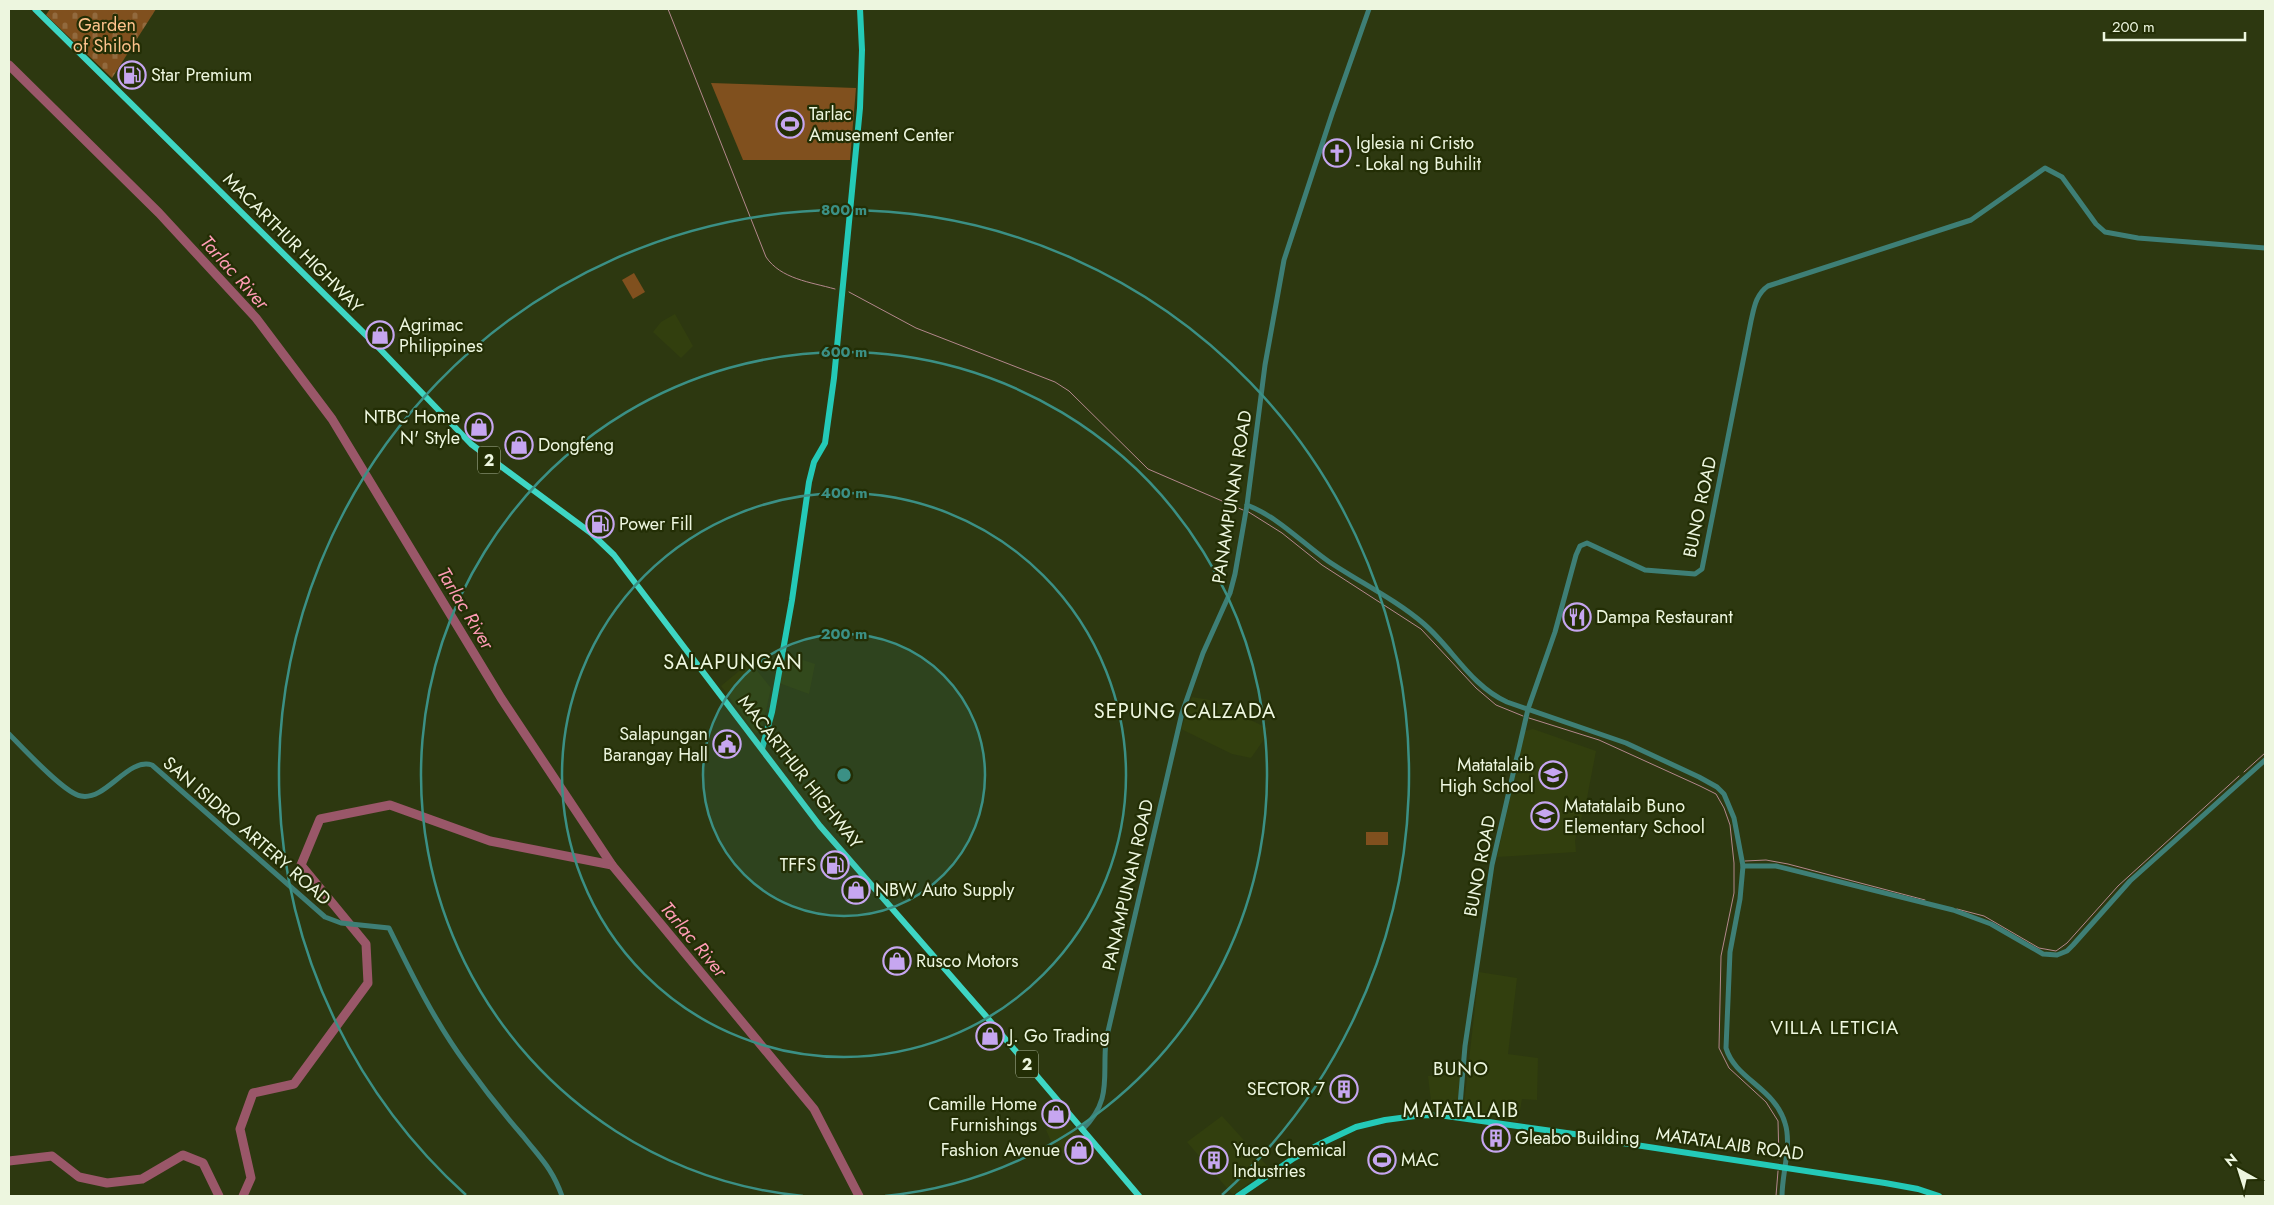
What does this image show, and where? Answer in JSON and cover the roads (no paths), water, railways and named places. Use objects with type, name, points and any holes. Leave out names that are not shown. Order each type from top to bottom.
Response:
[{"type":"highway","name":"MACARTHUR HIGHWAY","points":[[35,9],[378,347],[471,444],[591,533],[614,555],[826,833],[986,1015],[1139,1196]]},
{"type":"main road","points":[[762,749],[772,712],[792,600],[809,482],[814,462],[825,443],[835,370],[860,108],[862,50],[860,9]]},
{"type":"main road","name":"MATATALAIB ROAD","points":[[1238,1196],[1294,1158],[1356,1127],[1406,1116],[1438,1115],[1902,1186],[1939,1196]]},
{"type":"street","name":"PANAMPUNAN ROAD","points":[[1082,1130],[1093,1118],[1106,1087],[1106,1040],[1182,713],[1203,653],[1230,593],[1246,509],[1265,365],[1279,279],[1290,238],[1369,9]]},
{"type":"street","name":"BUNO ROAD","points":[[1459,1117],[1465,1046],[1491,875],[1528,709],[1555,632],[1576,555],[1583,544],[1592,544],[1645,570],[1695,574],[1702,569],[1753,315],[1761,292],[1768,286],[1971,220],[2045,168],[2062,177],[2096,224],[2105,232],[2138,238],[2265,248]]},
{"type":"street","points":[[1246,509],[1267,514],[1315,552],[1420,621],[1486,690],[1499,698],[1626,743],[1699,777],[1724,794],[1734,818],[1743,866],[1740,899],[1730,952],[1726,1048],[1732,1062],[1767,1093],[1781,1111],[1787,1131],[1782,1196]]},
{"type":"street","name":"SAN ISIDRO ARTERY ROAD","points":[[9,734],[66,788],[80,796],[97,794],[138,765],[147,764],[152,766],[325,917],[341,923],[389,928],[426,1003],[437,1021],[466,1064],[520,1133],[546,1162],[562,1196]]},
{"type":"street","points":[[1743,866],[1764,865],[1786,868],[1953,910],[1990,924],[2043,954],[2057,954],[2067,951],[2130,881],[2265,760]]},
{"type":"waterway","points":[[668,9],[766,257],[772,264],[788,275],[806,282],[835,289]]},
{"type":"waterway","name":"Tarlac River","points":[[9,65],[159,213],[256,318],[332,419],[501,698],[612,865],[814,1109],[859,1196]]},
{"type":"waterway","points":[[849,292],[916,328],[1055,382],[1069,391],[1148,469],[1243,510]]},
{"type":"waterway","points":[[1247,511],[1282,533],[1322,565],[1421,629],[1476,688],[1496,705],[1523,716]]},
{"type":"waterway","points":[[1529,718],[1599,740],[1700,786],[1716,794],[1724,808],[1730,825],[1734,863],[1734,893],[1721,956],[1719,1048],[1729,1068],[1766,1102],[1778,1121],[1779,1159]]},
{"type":"waterway","points":[[2244,772],[2265,753]]},
{"type":"waterway","points":[[1957,909],[1984,916],[2039,948],[2056,951],[2067,943],[2118,886],[2239,776]]},
{"type":"waterway","points":[[243,1196],[251,1178],[240,1129],[253,1093],[294,1084],[368,983],[366,944],[301,865],[320,819],[390,805],[490,841],[612,865]]},
{"type":"waterway","points":[[1745,861],[1766,860],[1788,864],[1925,900]]},
{"type":"waterway","points":[[9,1161],[52,1156],[79,1177],[107,1183],[142,1179],[183,1155],[203,1163],[219,1196]]},
{"type":"waterway","points":[[1776,1196],[1778,1171]]},
{"type":"place","name":"Star Premium","points":[[132,75]]},
{"type":"place","name":"Tarlac Amusement Center","points":[[790,124]]},
{"type":"place","name":"Iglesia ni Cristo - Lokal ng Buhilit","points":[[1337,153]]},
{"type":"place","name":"Agrimac Philippines","points":[[380,335]]},
{"type":"place","name":"NTBC Home N' Style","points":[[479,427]]},
{"type":"place","name":"Dongfeng","points":[[519,445]]},
{"type":"place","name":"Power Fill","points":[[600,524]]},
{"type":"place","name":"Dampa Restaurant","points":[[1577,617]]},
{"type":"place","name":"Salapungan Barangay Hall","points":[[727,744]]},
{"type":"place","name":"Matatalaib High School","points":[[1553,775]]},
{"type":"place","name":"Matatalaib Buno Elementary School","points":[[1545,816]]},
{"type":"place","name":"TFFS","points":[[835,865]]},
{"type":"place","name":"NBW Auto Supply","points":[[856,890]]},
{"type":"place","name":"Rusco Motors","points":[[897,961]]},
{"type":"place","name":"J. Go Trading","points":[[990,1036]]},
{"type":"place","name":"SECTOR 7","points":[[1344,1089]]},
{"type":"place","name":"Camille Home Furnishings","points":[[1056,1114]]},
{"type":"place","name":"Gleabo Building","points":[[1496,1138]]},
{"type":"place","name":"Fashion Avenue","points":[[1079,1150]]},
{"type":"place","name":"Yuco Chemical Industries","points":[[1214,1160]]},
{"type":"place","name":"MAC","points":[[1382,1160]]},
{"type":"district","name":"SALAPUNGAN","points":[[733,662]]},
{"type":"district","name":"SEPUNG CALZADA","points":[[1185,711]]},
{"type":"district","name":"VILLA LETICIA","points":[[1835,1027]]},
{"type":"district","name":"BUNO","points":[[1461,1068]]},
{"type":"district","name":"MATATALAIB","points":[[1461,1110]]},
{"type":"park label","name":"Garden of Shiloh","points":[[107,35]]}]
